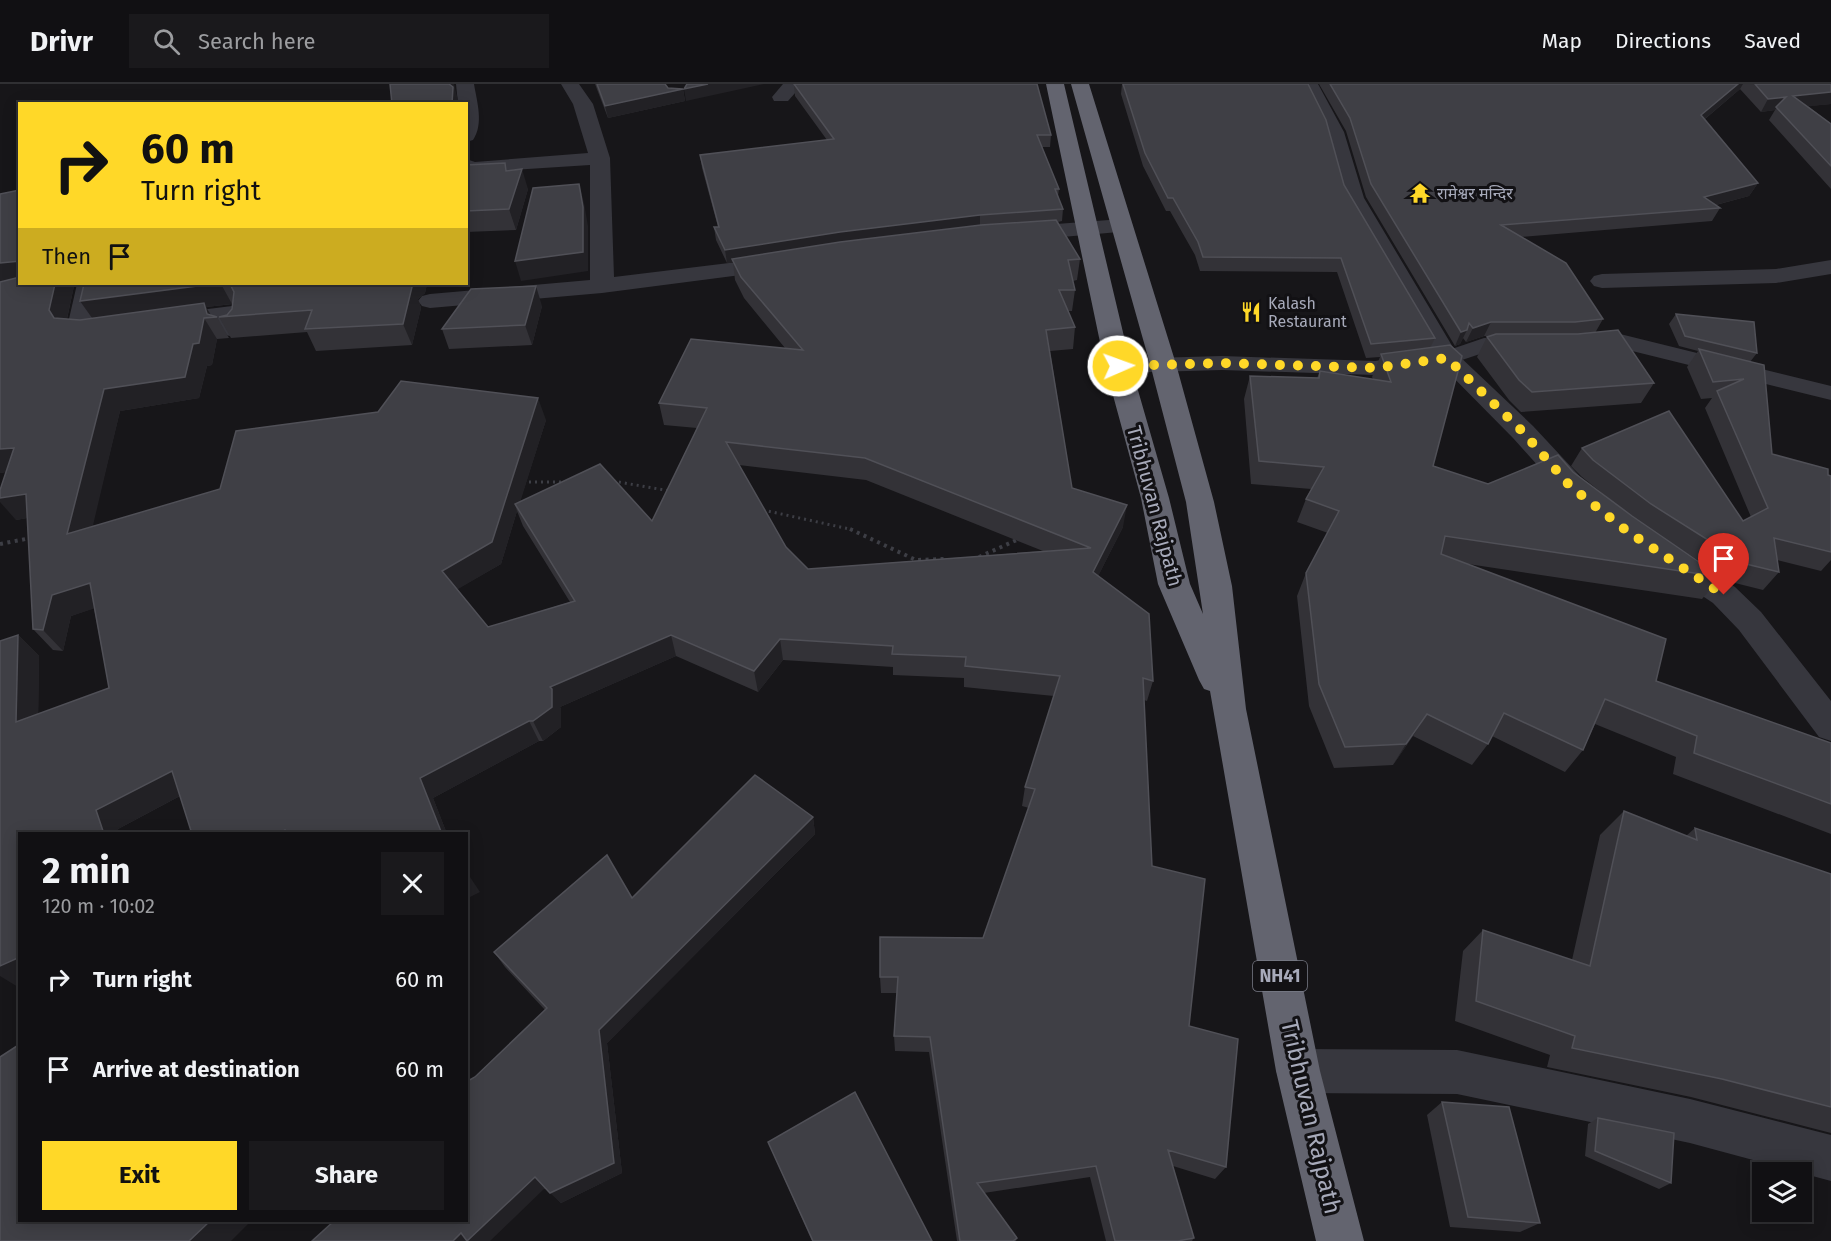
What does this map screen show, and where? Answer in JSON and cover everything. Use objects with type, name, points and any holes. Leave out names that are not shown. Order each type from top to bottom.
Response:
[{"type":"highway","name":"Tribhuvan Rajpath","points":[[1055,84],[1118,366],[1155,498],[1174,584],[1229,709]]},
{"type":"highway","name":"Tribhuvan Rajpath","points":[[1080,84],[1163,364],[1200,502],[1216,586],[1229,709],[1298,1071],[1341,1241]]},
{"type":"street","points":[[465,84],[471,119],[468,129]]},
{"type":"street","points":[[570,84],[583,104],[600,158],[602,286]]},
{"type":"street","points":[[1310,84],[1334,132],[1353,198],[1447,358],[1523,432],[1570,486],[1595,505]]},
{"type":"street","points":[[468,166],[472,168],[600,158]]},
{"type":"street","points":[[992,236],[1122,226]]},
{"type":"street","points":[[430,301],[602,286],[730,272],[801,261]]},
{"type":"street","points":[[1602,281],[1776,276],[1831,267]]},
{"type":"street","points":[[88,285],[78,332],[232,313],[230,329]]},
{"type":"street","points":[[1656,550],[1724,595],[1750,621],[1831,727]]},
{"type":"street","points":[[1298,1071],[1457,1072],[1690,1121],[1831,1158]]},
{"type":"lane","points":[[1567,345],[1616,340],[1831,393]]},
{"type":"lane","points":[[1118,366],[1222,363],[1376,368],[1447,358],[1484,345],[1543,345]]},
{"type":"path","points":[[610,481],[622,481],[679,493]]},
{"type":"path","points":[[514,483],[574,482]]},
{"type":"path","points":[[758,510],[852,529],[916,560],[948,559]]},
{"type":"path","points":[[969,558],[980,557],[1024,536]]},
{"type":"path","points":[[0,544],[34,538]]},
{"type":"building","points":[[390,84],[449,84],[453,87],[452,102],[392,102]]},
{"type":"building","points":[[597,84],[665,84],[668,88],[683,89],[605,106]]},
{"type":"building","points":[[687,84],[708,84],[684,89]]},
{"type":"building","points":[[794,84],[1037,84],[1051,135],[1037,135],[1059,189],[1055,189],[1063,209],[980,215],[840,232],[725,250],[714,227],[719,227],[700,155],[834,139]]},
{"type":"building","points":[[1123,84],[1308,84],[1326,120],[1344,185],[1435,338],[1371,344],[1341,258],[1203,257],[1198,242],[1173,198],[1168,198],[1145,153]]},
{"type":"building","points":[[1330,84],[1738,84],[1701,115],[1758,183],[1704,197],[1720,208],[1501,225],[1566,263],[1603,319],[1575,322],[1491,322],[1473,328],[1469,323],[1467,330],[1461,332],[1371,184],[1350,118]]},
{"type":"building","points":[[1755,84],[1831,84],[1831,92],[1793,96],[1831,124],[1831,166],[1776,107],[1786,97],[1768,99]]},
{"type":"building","points":[[505,163],[506,171],[522,169],[509,209],[468,211],[468,165]]},
{"type":"building","points":[[579,184],[583,207],[583,252],[515,261],[533,188]]},
{"type":"building","points":[[18,190],[18,261],[0,263],[0,194]]},
{"type":"building","points":[[1056,220],[1080,259],[1068,260],[1075,290],[1059,290],[1075,327],[1046,330],[1072,488],[1127,505],[1093,572],[1149,614],[1153,681],[1143,678],[1152,866],[1205,879],[1189,1026],[1238,1039],[1226,1167],[1168,1150],[1194,1238],[1178,1241],[1115,1241],[1096,1166],[977,1183],[1017,1238],[1013,1241],[960,1241],[930,1037],[894,1036],[898,977],[880,977],[880,937],[983,938],[1035,789],[1025,787],[1060,676],[965,666],[966,657],[892,654],[893,646],[780,639],[754,671],[671,635],[550,687],[552,707],[533,721],[529,721],[420,778],[441,832],[286,832],[285,830],[281,832],[191,832],[172,771],[96,810],[103,832],[18,832],[18,958],[0,966],[0,641],[18,635],[16,722],[109,688],[90,583],[52,595],[43,630],[33,629],[26,494],[0,498],[0,490],[14,448],[0,449],[0,282],[18,278],[18,285],[55,285],[49,310],[54,318],[80,320],[204,303],[207,314],[217,317],[204,318],[199,343],[193,344],[185,377],[104,389],[67,534],[220,489],[236,431],[378,412],[401,381],[538,398],[492,542],[442,571],[488,627],[575,601],[515,504],[600,464],[652,521],[707,408],[659,403],[691,339],[803,350],[741,277],[732,259],[840,242],[981,225]],"holes":[[[726,442],[865,458],[1091,548],[808,569],[786,547]]]},
{"type":"building","points":[[84,285],[205,285],[80,301]]},
{"type":"building","points":[[230,285],[411,285],[412,287],[403,324],[305,329],[312,310],[219,317],[227,315],[232,309],[234,292]]},
{"type":"building","points":[[536,286],[525,325],[442,329],[471,289]]},
{"type":"building","points":[[1676,314],[1754,322],[1757,353],[1685,336]]},
{"type":"building","points":[[1618,330],[1654,383],[1532,392],[1519,380],[1487,337],[1496,334],[1578,334]]},
{"type":"building","points":[[1450,345],[1462,356],[1433,466],[1488,484],[1558,455],[1573,472],[1721,577],[1445,536],[1441,554],[1666,639],[1656,681],[1831,743],[1831,804],[1694,753],[1697,736],[1605,699],[1583,750],[1504,713],[1488,744],[1427,714],[1406,744],[1345,747],[1319,684],[1306,573],[1339,511],[1306,499],[1324,467],[1259,461],[1250,376],[1319,378],[1320,371],[1391,382],[1381,354]]},
{"type":"building","points":[[1699,349],[1764,365],[1772,454],[1828,469],[1828,475],[1831,476],[1831,552],[1774,538],[1779,572],[1746,564],[1651,504],[1593,460],[1582,448],[1669,411],[1743,521],[1768,508],[1717,391],[1744,379],[1713,382]]},
{"type":"building","points":[[755,775],[813,817],[599,1030],[614,1163],[550,1193],[535,1177],[467,1241],[461,1233],[453,1241],[312,1241],[333,1222],[468,1222],[468,1081],[475,1077],[547,1008],[494,952],[607,855],[632,898]]},
{"type":"building","points":[[1624,811],[1697,840],[1695,828],[1831,874],[1831,1107],[1722,1079],[1572,1048],[1575,1036],[1476,1001],[1483,930],[1590,966]]},
{"type":"building","points":[[18,1045],[18,1222],[209,1222],[189,1241],[0,1241],[0,1057]]},
{"type":"building","points":[[855,1092],[932,1241],[813,1241],[768,1142]]},
{"type":"building","points":[[1442,1102],[1509,1107],[1540,1223],[1468,1217]]},
{"type":"building","points":[[1598,1118],[1674,1133],[1671,1183],[1595,1151]]},
{"type":"place","name":"रामेश्वर मन्दिर","points":[[1420,193]]},
{"type":"place","name":"Kalash Restaurant","points":[[1251,312]]},
{"type":"route","points":[[1118,366],[1222,363],[1376,368],[1447,358],[1523,432],[1570,486],[1627,531],[1724,595]]}]
